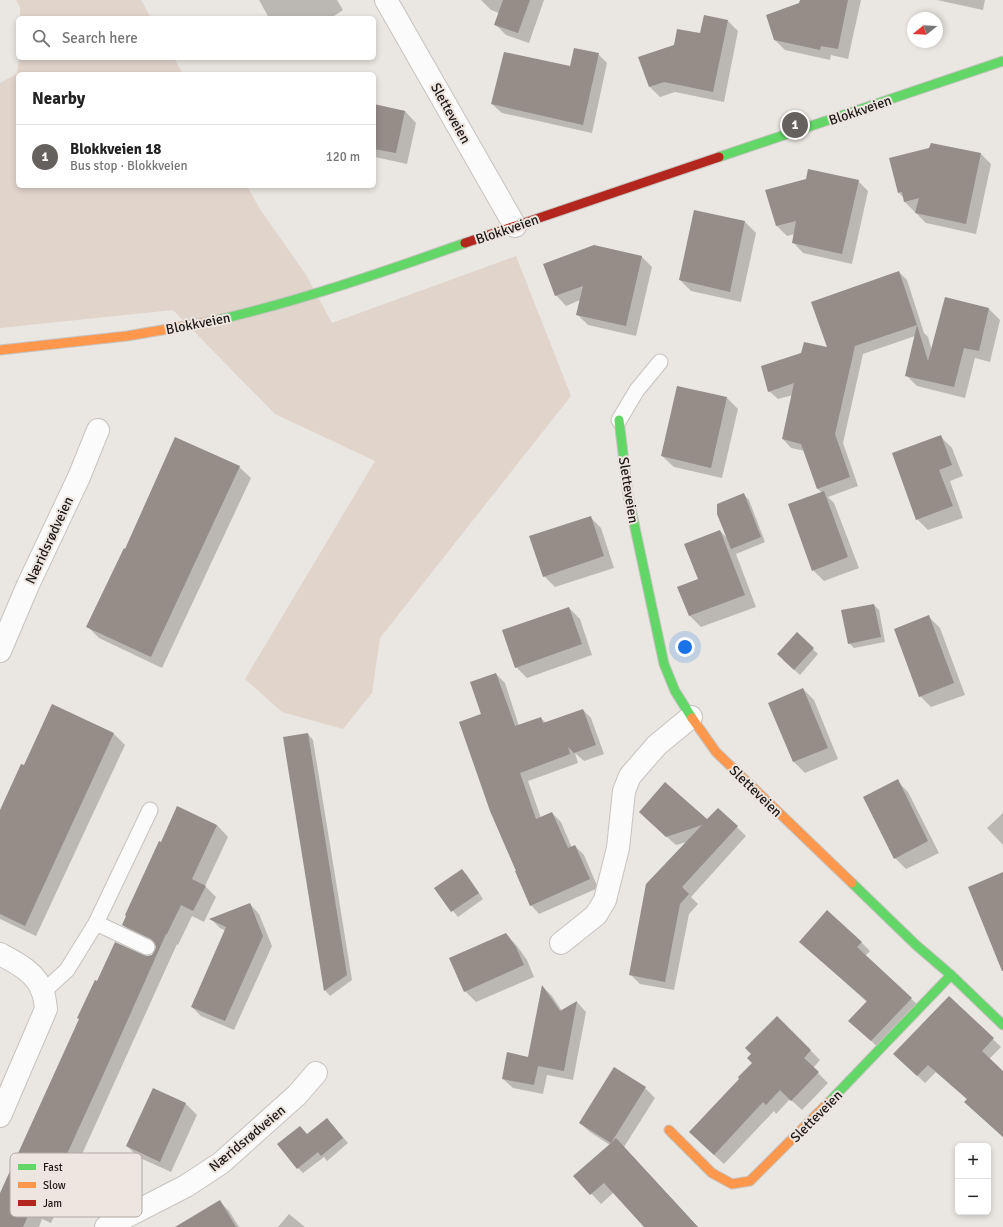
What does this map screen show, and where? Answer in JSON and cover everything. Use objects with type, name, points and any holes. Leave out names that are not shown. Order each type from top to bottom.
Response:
[{"type":"street","name":"Sletteveien","points":[[386,0],[514,226]]},
{"type":"street","name":"Blokkveien","points":[[0,350],[138,335],[253,312],[323,292],[1003,61]]},
{"type":"street","name":"Sletteveien","points":[[619,420],[628,495],[664,664],[675,691],[691,717],[716,752],[916,944],[1003,1025]]},
{"type":"street","name":"Næridsrødveien","points":[[0,651],[28,585],[79,477],[98,430]]},
{"type":"street","points":[[561,943],[596,915],[605,900],[618,848],[624,791],[630,776],[657,745],[691,717]]},
{"type":"street","points":[[0,954],[18,963],[33,975],[43,992],[46,1008],[0,1116]]},
{"type":"street","name":"Sletteveien","points":[[669,1130],[712,1174],[732,1184],[750,1181],[849,1082],[951,975]]},
{"type":"street","name":"Næridsrødveien","points":[[142,1209],[186,1186],[221,1163],[297,1095],[316,1073]]},
{"type":"street","name":"Næridsrødveien","points":[[106,1227],[126,1217]]},
{"type":"lane","points":[[619,420],[637,390],[660,362]]},
{"type":"lane","points":[[43,992],[66,970],[96,923],[150,810]]},
{"type":"lane","points":[[96,923],[147,947]]},
{"type":"shaded area","points":[[16,0],[141,0],[150,16],[20,16],[20,7]]},
{"type":"shaded area","points":[[19,60],[175,60],[182,72],[17,72]]},
{"type":"shaded area","points":[[16,75],[16,188],[248,188],[260,209],[306,275],[332,323],[516,256],[571,396],[380,638],[372,693],[343,729],[282,712],[245,679],[375,461],[275,414],[173,310],[0,328],[0,83]]},
{"type":"building","points":[[503,0],[530,0],[518,33],[494,25]]},
{"type":"building","points":[[800,0],[848,0],[838,49],[821,46],[820,50],[774,40],[766,15],[799,3]]},
{"type":"building","points":[[704,15],[728,20],[713,92],[664,82],[649,87],[638,57],[674,45],[677,29],[700,33]]},
{"type":"building","points":[[574,48],[599,53],[583,125],[491,104],[504,52],[570,66]]},
{"type":"building","points":[[376,104],[405,111],[396,153],[376,149]]},
{"type":"building","points":[[931,143],[981,153],[966,224],[915,213],[919,198],[904,202],[902,192],[898,193],[889,158],[929,148]]},
{"type":"building","points":[[808,169],[859,180],[842,254],[792,243],[796,221],[776,226],[765,190],[806,179]]},
{"type":"building","points":[[694,210],[745,221],[730,292],[679,280]]},
{"type":"building","points":[[594,245],[642,256],[626,326],[576,315],[583,286],[555,296],[543,264]]},
{"type":"building","points":[[899,271],[917,325],[855,346],[835,434],[850,477],[817,489],[801,444],[782,439],[794,383],[768,392],[761,366],[801,353],[804,342],[827,347],[811,302]]},
{"type":"building","points":[[945,297],[989,308],[979,351],[964,348],[954,387],[905,376],[917,325],[928,361]]},
{"type":"building","points":[[677,386],[727,397],[711,468],[661,456]]},
{"type":"building","points":[[941,435],[952,465],[939,470],[953,506],[916,520],[892,453]]},
{"type":"building","points":[[175,437],[240,466],[151,657],[86,627],[124,548],[125,549]]},
{"type":"building","points":[[824,491],[848,557],[812,571],[788,504]]},
{"type":"building","points":[[744,493],[761,537],[731,549],[717,514],[717,504]]},
{"type":"building","points":[[591,516],[604,556],[543,577],[529,536]]},
{"type":"building","points":[[720,530],[745,595],[689,616],[677,587],[698,579],[684,544]]},
{"type":"building","points":[[874,604],[881,637],[848,644],[841,610]]},
{"type":"building","points":[[569,607],[582,644],[515,668],[502,630]]},
{"type":"building","points":[[929,615],[954,683],[919,697],[894,629]]},
{"type":"building","points":[[797,632],[814,648],[794,670],[777,654]]},
{"type":"building","points":[[496,673],[515,726],[541,717],[543,723],[583,709],[596,745],[574,753],[568,747],[570,754],[520,773],[536,819],[552,812],[568,848],[575,845],[590,879],[530,906],[490,811],[459,722],[481,714],[470,682]]},
{"type":"building","points":[[803,688],[828,748],[793,762],[768,703]]},
{"type":"building","points":[[52,704],[114,733],[25,926],[0,914],[0,810],[21,764],[24,765]]},
{"type":"building","points":[[308,733],[347,975],[324,991],[283,737]]},
{"type":"building","points":[[898,779],[928,841],[894,859],[863,797]]},
{"type":"building","points":[[665,782],[707,819],[718,808],[738,826],[682,887],[689,894],[680,904],[665,982],[629,975],[646,884],[702,825],[666,837],[639,812]]},
{"type":"building","points":[[177,806],[217,825],[192,879],[206,886],[193,911],[181,905],[166,934],[67,1153],[18,1153],[79,1019],[77,1018],[95,980],[97,981],[115,942],[148,956],[152,955],[155,950],[156,946],[151,939],[122,925],[126,916],[125,915],[159,841],[161,842]]},
{"type":"building","points":[[462,869],[479,893],[451,912],[434,888]]},
{"type":"building","points":[[1003,872],[1003,971],[1002,971],[968,887]]},
{"type":"building","points":[[250,903],[263,936],[225,1021],[191,1007],[226,927],[209,919]]},
{"type":"building","points":[[827,910],[862,942],[857,947],[912,998],[871,1041],[848,1021],[867,1001],[799,942]]},
{"type":"building","points":[[506,933],[516,947],[524,965],[464,992],[449,958]]},
{"type":"building","points":[[542,985],[560,1011],[577,1001],[564,1071],[538,1066],[534,1085],[502,1079],[507,1052],[528,1057]]},
{"type":"building","points":[[949,996],[994,1038],[982,1051],[1003,1071],[1003,1137],[964,1102],[967,1099],[928,1065],[917,1076],[893,1054]]},
{"type":"building","points":[[777,1016],[811,1050],[804,1058],[819,1072],[791,1101],[780,1090],[766,1105],[763,1102],[714,1155],[689,1132],[752,1063],[747,1058],[751,1054],[745,1048]]},
{"type":"building","points":[[614,1067],[646,1087],[611,1143],[579,1123]]},
{"type":"building","points":[[153,1088],[186,1103],[160,1162],[126,1146]]},
{"type":"building","points":[[327,1118],[343,1138],[321,1156],[318,1152],[297,1169],[277,1144],[300,1126],[307,1134]]},
{"type":"building","points":[[616,1138],[698,1227],[644,1227],[604,1183],[590,1195],[573,1176]]},
{"type":"building","points":[[10,1171],[10,1217],[27,1217],[23,1227],[0,1227],[0,1193]]},
{"type":"building","points":[[220,1200],[236,1227],[175,1227]]},
{"type":"traffic: fast","points":[[719,157],[1003,61]]},
{"type":"traffic: fast","points":[[209,322],[307,296],[465,243]]},
{"type":"traffic: fast","points":[[619,420],[628,495],[664,664],[675,691],[692,718]]},
{"type":"traffic: fast","points":[[852,883],[916,945],[951,975],[1003,1025]]},
{"type":"traffic: fast","points":[[829,1102],[951,975]]},
{"type":"traffic: slow","points":[[0,350],[127,336],[209,322]]},
{"type":"traffic: slow","points":[[692,718],[716,752],[852,883]]},
{"type":"traffic: slow","points":[[669,1130],[712,1173],[732,1184],[750,1181],[829,1102]]},
{"type":"traffic: jam","points":[[465,243],[719,157]]},
{"type":"place","name":"Blokkveien 18","points":[[795,125]]}]
